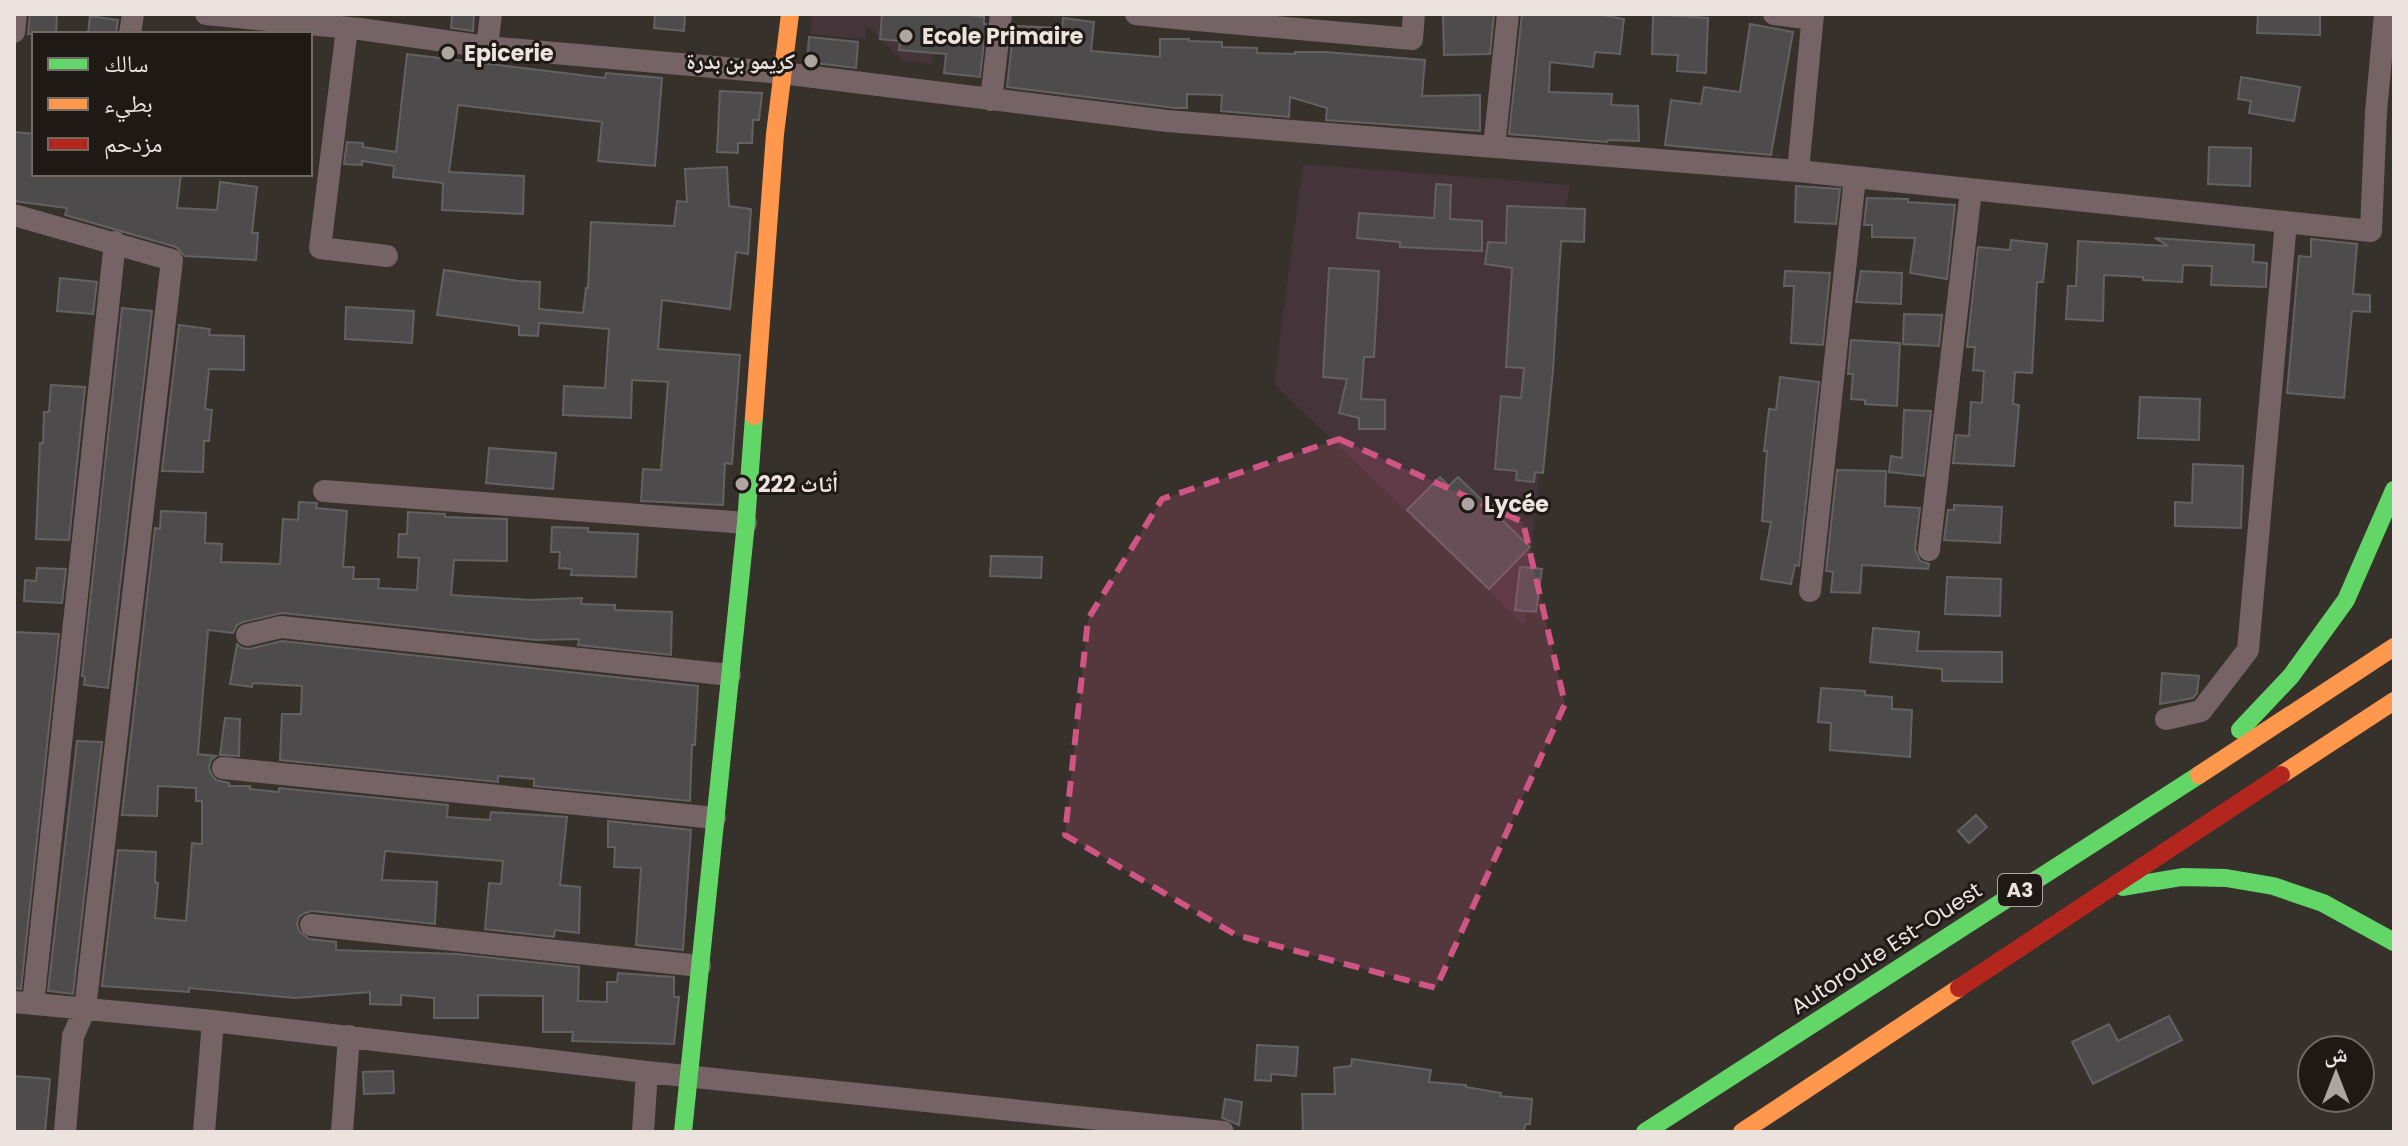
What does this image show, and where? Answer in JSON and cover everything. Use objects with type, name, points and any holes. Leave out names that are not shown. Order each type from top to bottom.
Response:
[{"type":"main road","points":[[683,1132],[746,523],[775,134],[790,14]]},
{"type":"main road","points":[[2196,777],[2291,676],[2346,600],[2394,490]]},
{"type":"main road","name":"Autoroute Est-Ouest","points":[[1645,1132],[2394,647]]},
{"type":"main road","name":"A3","points":[[1742,1132],[2394,701]]},
{"type":"main road","points":[[2107,890],[2182,877],[2226,878],[2273,886],[2323,903],[2394,942]]},
{"type":"street","points":[[14,32],[16,14]]},
{"type":"street","points":[[206,14],[356,24],[487,47],[782,73],[1167,121],[1798,171],[2371,231],[2376,112],[2385,14]]},
{"type":"street","points":[[487,47],[491,14]]},
{"type":"street","points":[[991,100],[1001,14]]},
{"type":"street","points":[[1136,14],[1185,16],[1412,39],[1414,14]]},
{"type":"street","points":[[1494,147],[1508,14]]},
{"type":"street","points":[[1774,14],[1813,16],[1798,171]]},
{"type":"street","points":[[356,24],[320,248],[387,256]]},
{"type":"street","points":[[1810,591],[1855,177]]},
{"type":"street","points":[[1929,550],[1971,190]]},
{"type":"street","points":[[14,215],[172,260],[85,1009],[73,1036],[65,1132]]},
{"type":"street","points":[[2166,719],[2201,711],[2248,650],[2286,222]]},
{"type":"street","points":[[115,242],[23,1003],[213,1021],[647,1072],[1223,1132]]},
{"type":"street","points":[[324,491],[746,523]]},
{"type":"street","points":[[247,635],[281,627],[730,675]]},
{"type":"street","points":[[223,768],[715,818]]},
{"type":"street","points":[[311,925],[700,966]]},
{"type":"street","points":[[204,1132],[213,1021]]},
{"type":"street","points":[[342,1132],[349,1036]]},
{"type":"street","points":[[643,1132],[647,1072]]},
{"type":"highlighted area","points":[[1339,439],[1523,522],[1565,704],[1436,988],[1236,935],[1065,835],[1088,619],[1162,499]]},
{"type":"shaded area","name":"Ecole Primaire","points":[[812,14],[938,14],[932,64],[902,60],[867,26],[865,39],[810,34]]},
{"type":"shaded area","name":"Lycée","points":[[1303,164],[1569,185],[1524,625],[1274,384]]},
{"type":"building","points":[[30,14],[57,14],[56,32],[28,34]]},
{"type":"building","points":[[452,14],[474,14],[473,31],[451,28]]},
{"type":"building","points":[[655,14],[685,14],[684,31],[654,28]]},
{"type":"building","points":[[882,14],[984,17],[986,24],[980,77],[944,73],[946,54],[899,50],[900,41],[880,39]]},
{"type":"building","points":[[1443,14],[1494,14],[1490,54],[1444,55]]},
{"type":"building","points":[[1522,14],[1597,14],[1624,19],[1620,54],[1595,52],[1593,67],[1550,62],[1549,92],[1612,94],[1611,105],[1638,106],[1639,141],[1607,142],[1509,134]]},
{"type":"building","points":[[1653,14],[1708,18],[1706,73],[1677,71],[1678,55],[1652,54]]},
{"type":"building","points":[[2258,14],[2320,14],[2320,35],[2257,33]]},
{"type":"building","points":[[90,16],[118,20],[116,32],[88,32]]},
{"type":"building","points":[[1063,18],[1094,22],[1091,51],[1160,57],[1160,39],[1189,39],[1222,42],[1222,47],[1257,48],[1257,53],[1325,52],[1425,60],[1422,96],[1480,95],[1480,131],[1326,120],[1327,108],[1290,97],[1289,117],[1221,111],[1222,95],[1187,94],[1187,108],[1175,108],[1007,87],[1014,26],[1062,28]]},
{"type":"building","points":[[1750,24],[1793,32],[1771,155],[1665,145],[1671,100],[1701,104],[1704,87],[1740,92]]},
{"type":"building","points":[[809,37],[858,42],[856,68],[807,62]]},
{"type":"building","points":[[407,54],[605,78],[606,73],[662,78],[655,166],[598,161],[602,122],[458,105],[449,172],[524,176],[523,214],[442,210],[443,183],[393,177],[394,166],[362,161],[362,165],[344,164],[347,142],[396,152]]},
{"type":"building","points":[[2241,77],[2300,87],[2294,121],[2249,113],[2251,101],[2238,99]]},
{"type":"building","points":[[720,91],[762,93],[759,120],[753,120],[752,143],[738,143],[738,153],[717,152]]},
{"type":"building","points":[[14,132],[32,134],[32,176],[181,176],[177,208],[217,210],[220,182],[257,187],[252,233],[258,233],[256,260],[185,256],[176,247],[65,215],[67,208],[14,201]]},
{"type":"building","points":[[2209,147],[2251,148],[2250,186],[2208,184]]},
{"type":"building","points":[[727,167],[729,206],[751,209],[748,254],[736,252],[730,309],[662,300],[658,349],[740,355],[732,464],[725,463],[723,505],[641,501],[643,469],[661,470],[668,382],[632,380],[631,418],[563,415],[564,386],[605,388],[609,329],[539,323],[538,336],[519,335],[519,326],[437,315],[444,270],[540,282],[539,309],[583,313],[588,288],[591,222],[674,226],[677,201],[687,202],[685,169]]},
{"type":"building","points":[[1436,184],[1451,185],[1450,219],[1482,221],[1482,251],[1400,247],[1400,242],[1357,238],[1359,213],[1434,218]]},
{"type":"building","points":[[1796,186],[1840,189],[1836,224],[1795,222]]},
{"type":"building","points":[[1867,198],[1955,205],[1947,279],[1910,273],[1915,238],[1872,237],[1872,225],[1864,225]]},
{"type":"building","points":[[1507,206],[1585,209],[1584,242],[1561,241],[1543,473],[1535,472],[1534,482],[1516,480],[1517,471],[1495,469],[1501,396],[1521,398],[1524,368],[1506,367],[1512,268],[1485,264],[1488,242],[1506,243]]},
{"type":"building","points":[[2155,238],[2254,245],[2253,262],[2267,263],[2266,287],[2211,285],[2212,266],[2183,265],[2182,282],[2104,275],[2103,321],[2066,319],[2068,286],[2076,286],[2078,241],[2168,246]]},
{"type":"building","points":[[2311,239],[2357,244],[2353,294],[2370,295],[2370,312],[2352,311],[2344,398],[2287,393],[2299,256],[2311,257]]},
{"type":"building","points":[[2011,240],[2047,244],[2043,282],[2037,282],[2032,373],[2015,372],[2013,404],[2019,405],[2014,466],[1953,463],[1956,435],[1969,436],[1971,402],[1982,403],[1984,371],[1973,370],[1975,347],[1967,347],[1978,247],[2010,250]]},
{"type":"building","points":[[1329,268],[1379,271],[1374,357],[1364,357],[1361,399],[1385,400],[1385,429],[1359,429],[1359,418],[1339,413],[1347,379],[1323,377]]},
{"type":"building","points":[[1785,271],[1830,273],[1823,345],[1791,343],[1794,286],[1784,286]]},
{"type":"building","points":[[1861,271],[1902,273],[1901,304],[1856,302]]},
{"type":"building","points":[[60,278],[97,282],[93,314],[57,311]]},
{"type":"building","points":[[346,307],[414,311],[412,343],[345,339]]},
{"type":"building","points":[[122,308],[152,311],[108,688],[84,685],[85,677],[82,676]]},
{"type":"building","points":[[1904,314],[1942,315],[1939,346],[1903,344]]},
{"type":"building","points":[[179,325],[210,329],[209,335],[244,336],[244,370],[209,369],[205,409],[212,410],[209,441],[204,441],[203,472],[162,471]]},
{"type":"building","points":[[1851,340],[1900,343],[1897,406],[1865,404],[1865,400],[1851,399],[1853,374],[1848,374]]},
{"type":"building","points":[[1780,377],[1819,382],[1799,566],[1795,565],[1791,584],[1761,579],[1771,522],[1762,521],[1767,451],[1764,451],[1769,409],[1776,410]]},
{"type":"building","points":[[51,385],[85,387],[69,540],[36,539],[40,443],[43,443],[44,412],[49,412]]},
{"type":"building","points":[[2140,397],[2200,399],[2199,440],[2138,438]]},
{"type":"building","points":[[1904,410],[1931,411],[1924,476],[1889,472],[1891,456],[1902,458]]},
{"type":"building","points":[[489,448],[556,453],[553,489],[486,483]]},
{"type":"building","points":[[2193,464],[2243,466],[2241,528],[2175,526],[2175,502],[2192,503]]},
{"type":"building","points":[[1837,470],[1886,471],[1885,506],[1920,508],[1915,549],[1920,561],[1929,564],[1928,569],[1862,565],[1860,593],[1831,592],[1833,572],[1826,571]]},
{"type":"building","points":[[1440,477],[1449,486],[1458,477],[1530,547],[1489,589],[1407,510]]},
{"type":"building","points":[[299,502],[317,503],[316,508],[347,511],[343,567],[354,567],[353,579],[379,579],[378,588],[417,590],[419,558],[398,557],[399,534],[407,534],[408,512],[507,519],[507,561],[454,560],[451,595],[530,600],[582,598],[581,604],[615,605],[615,610],[672,612],[671,655],[578,645],[579,639],[536,640],[282,613],[243,622],[237,625],[233,633],[208,630],[198,754],[216,756],[209,767],[211,774],[216,780],[229,783],[229,786],[448,805],[447,817],[490,820],[491,812],[567,817],[560,885],[580,887],[579,933],[555,930],[554,937],[485,929],[489,883],[501,884],[503,861],[385,851],[382,880],[437,882],[435,924],[312,911],[299,917],[299,931],[309,939],[336,942],[336,950],[457,954],[579,967],[578,1001],[607,1002],[607,982],[617,982],[618,973],[674,977],[674,997],[679,997],[674,1044],[572,1041],[573,1032],[543,1032],[543,996],[478,995],[478,1018],[434,1018],[434,998],[401,995],[401,1005],[370,1004],[370,992],[295,998],[189,988],[189,992],[102,986],[118,850],[156,852],[155,882],[158,883],[155,918],[186,921],[192,843],[202,844],[202,801],[196,801],[196,788],[158,786],[157,816],[122,815],[155,528],[160,529],[161,511],[206,513],[205,543],[222,544],[221,562],[280,564],[283,519],[298,520]]},
{"type":"building","points":[[1954,505],[2002,507],[2000,543],[1944,540],[1948,510],[1954,510]]},
{"type":"building","points":[[552,527],[638,534],[636,577],[571,575],[572,569],[559,568],[560,552],[551,552]]},
{"type":"building","points":[[991,556],[1042,557],[1041,578],[990,576]]},
{"type":"building","points":[[1520,567],[1542,569],[1536,612],[1515,610]]},
{"type":"building","points":[[37,568],[66,569],[62,603],[24,601],[25,580],[36,581]]},
{"type":"building","points":[[1947,577],[2001,579],[2000,616],[1945,614]]},
{"type":"building","points":[[1873,628],[1919,632],[1917,651],[2002,652],[2002,682],[1942,681],[1942,669],[1870,662]]},
{"type":"building","points":[[14,632],[59,634],[21,989],[14,988]]},
{"type":"building","points":[[282,641],[698,686],[690,801],[534,786],[534,779],[498,776],[498,782],[280,760],[282,714],[301,714],[302,686],[230,684],[237,644],[249,649]]},
{"type":"building","points":[[2162,673],[2199,676],[2197,693],[2193,698],[2160,704]]},
{"type":"building","points":[[1821,688],[1865,691],[1865,695],[1892,697],[1892,709],[1912,710],[1910,757],[1830,750],[1831,723],[1818,722]]},
{"type":"building","points":[[225,718],[240,719],[239,756],[220,755]]},
{"type":"building","points":[[77,741],[102,742],[73,994],[48,991]]},
{"type":"building","points":[[1976,815],[1987,827],[1969,843],[1958,831]]},
{"type":"building","points":[[608,821],[691,830],[683,950],[636,945],[641,868],[614,867],[615,847],[608,847]]},
{"type":"building","points":[[2169,1016],[2182,1040],[2093,1084],[2072,1042],[2109,1024],[2118,1041]]},
{"type":"building","points":[[1257,1045],[1298,1047],[1296,1076],[1271,1074],[1271,1081],[1255,1080]]},
{"type":"building","points":[[1352,1059],[1431,1070],[1429,1082],[1466,1085],[1501,1093],[1500,1096],[1532,1099],[1530,1124],[1526,1124],[1523,1132],[1303,1132],[1302,1094],[1335,1094],[1334,1068],[1351,1066]]},
{"type":"building","points":[[393,1071],[394,1093],[364,1094],[363,1072]]},
{"type":"building","points":[[14,1076],[50,1079],[45,1132],[14,1132]]},
{"type":"building","points":[[1225,1099],[1242,1102],[1239,1125],[1222,1118]]},
{"type":"traffic: fast","points":[[683,1132],[746,523],[754,416]]},
{"type":"traffic: fast","points":[[2240,730],[2291,676],[2346,600],[2394,490]]},
{"type":"traffic: fast","points":[[1645,1132],[2199,775]]},
{"type":"traffic: fast","points":[[2123,887],[2182,877],[2226,878],[2273,886],[2323,903],[2394,942]]},
{"type":"traffic: slow","points":[[754,416],[775,134],[790,14]]},
{"type":"traffic: slow","points":[[2199,775],[2394,647]]},
{"type":"traffic: slow","points":[[2281,775],[2394,701]]},
{"type":"traffic: slow","points":[[1742,1132],[1959,988]]},
{"type":"traffic: jam","points":[[1959,988],[2281,775]]},
{"type":"place","name":"Ecole Primaire","points":[[906,36]]},
{"type":"place","name":"Epicerie","points":[[448,53]]},
{"type":"place","name":"كريمو بن بدرة","points":[[811,61]]},
{"type":"place","name":"أثاث 222","points":[[742,484]]},
{"type":"place","name":"Lycée","points":[[1468,504]]}]
